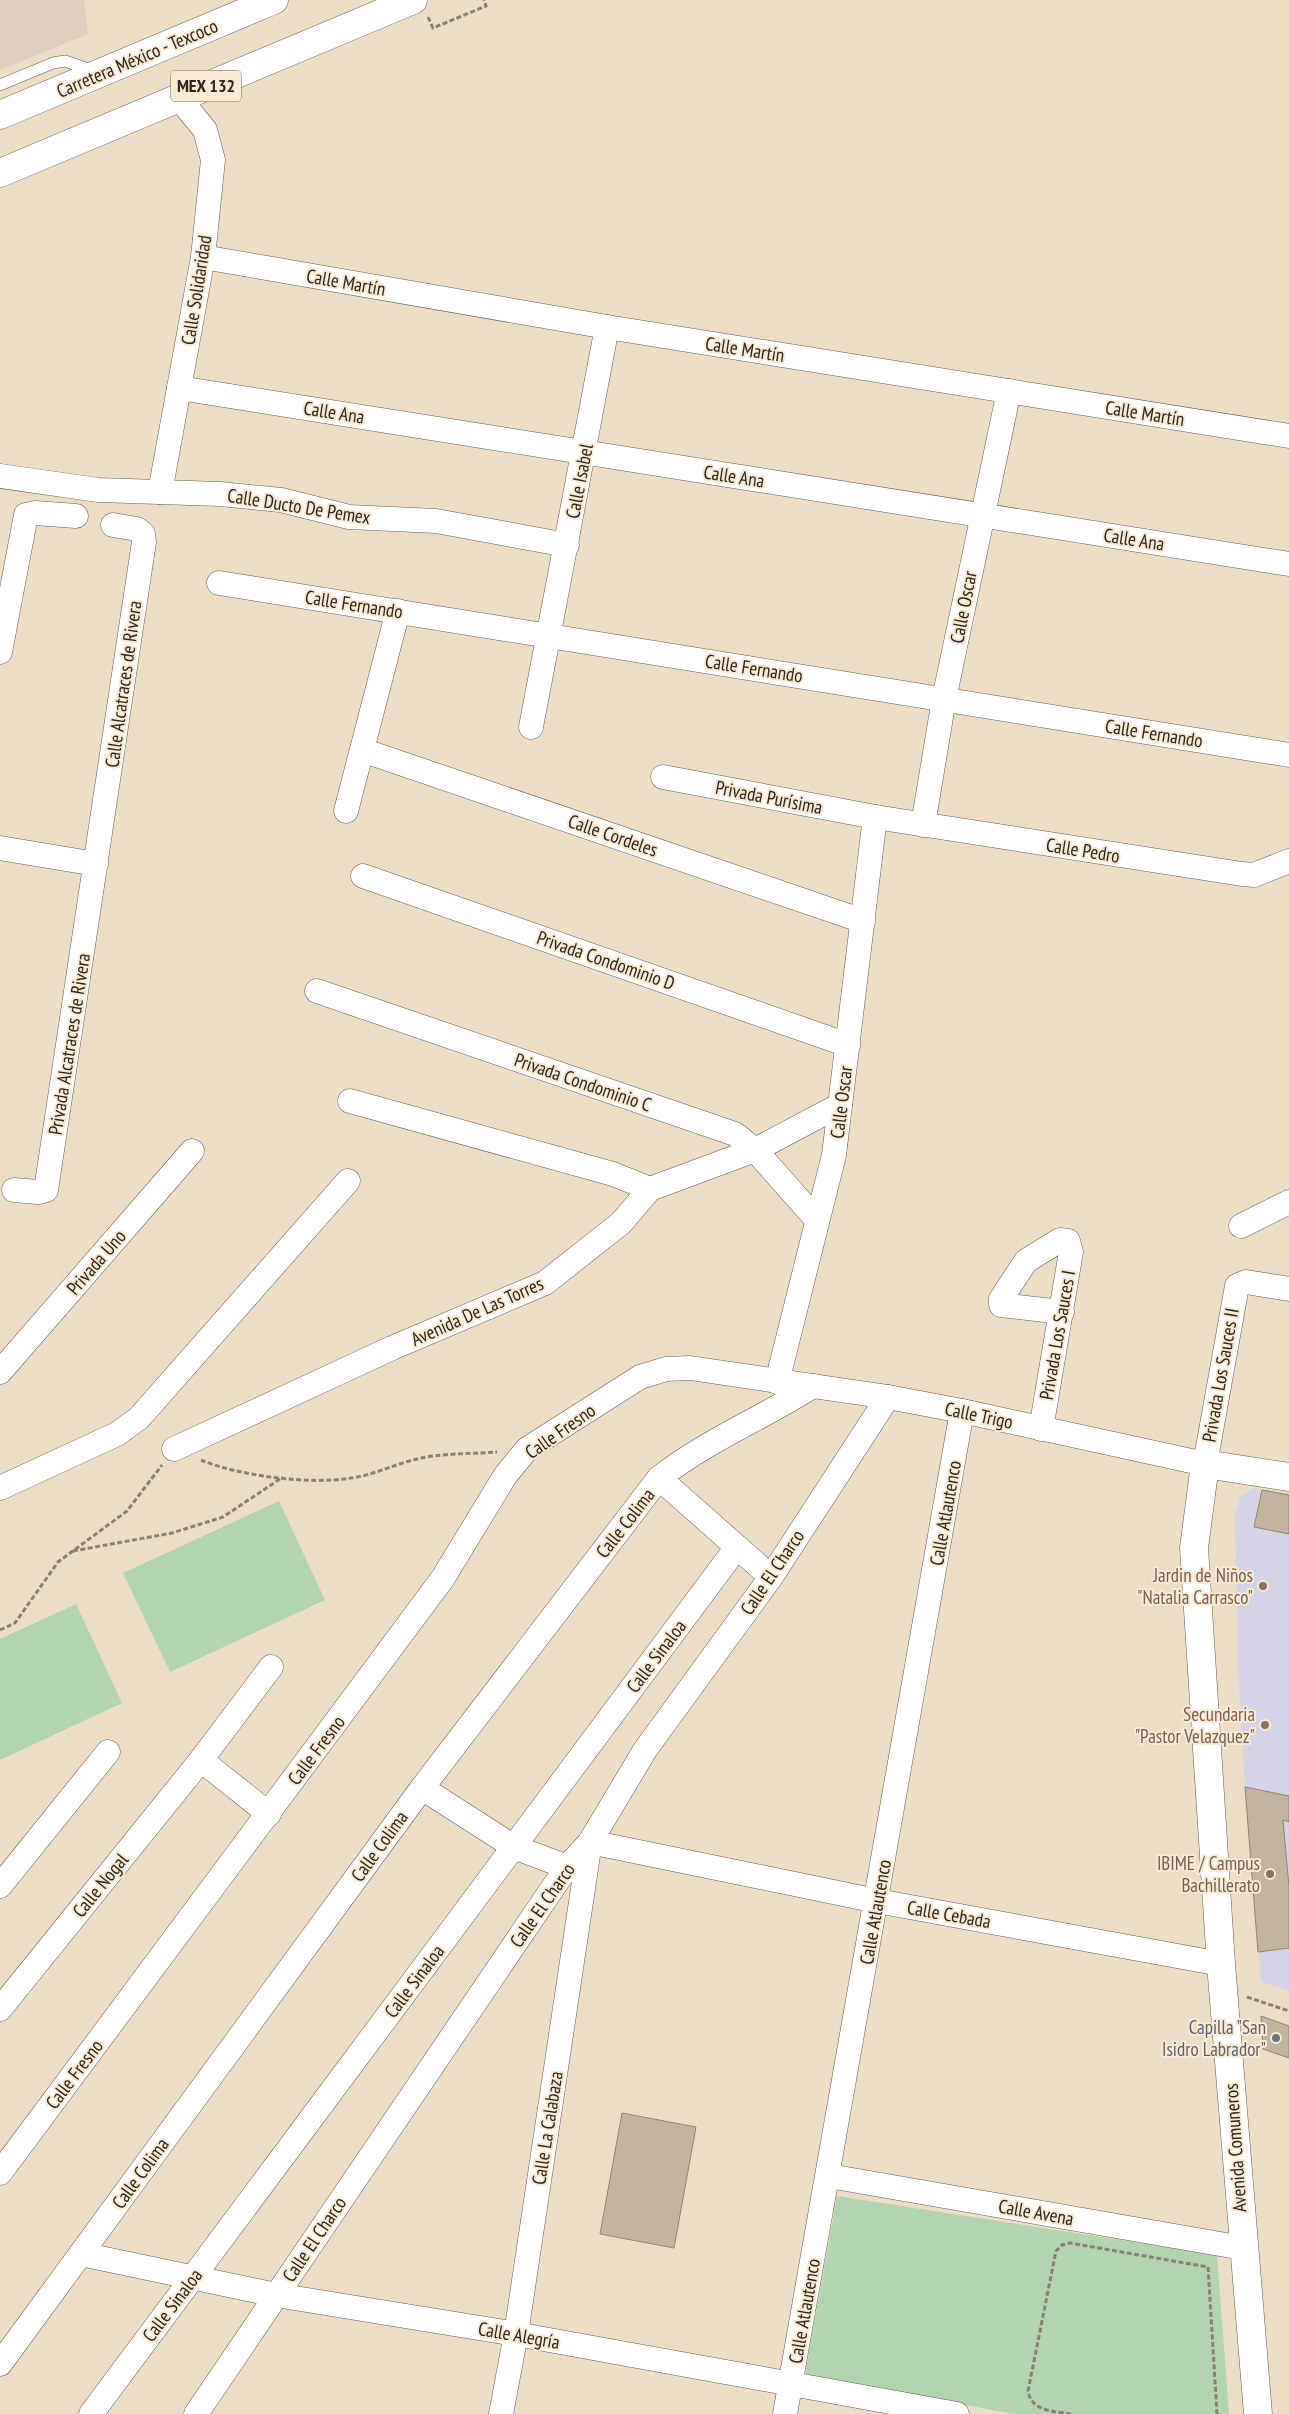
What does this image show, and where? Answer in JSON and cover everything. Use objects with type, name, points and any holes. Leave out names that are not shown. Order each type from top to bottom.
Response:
[{"type":"main road","name":"Carretera México - Texcoco","points":[[0,115],[274,0]]},
{"type":"main road","name":"MEX 132","points":[[0,173],[414,0]]},
{"type":"main road","name":"Calle Trigo","points":[[1205,1464],[1289,1477]]},
{"type":"main road","name":"Avenida Comuneros","points":[[1205,1464],[1194,1548],[1222,1977],[1258,2414]]},
{"type":"street","name":"Calle Solidaridad","points":[[160,492],[203,257],[214,160],[206,130],[178,98]]},
{"type":"street","name":"Calle Martín","points":[[203,257],[607,327],[1289,436]]},
{"type":"street","name":"Calle Isabel","points":[[531,727],[607,327]]},
{"type":"street","name":"Calle Ana","points":[[179,388],[1289,564]]},
{"type":"street","name":"Calle Oscar","points":[[923,825],[944,699],[1009,391]]},
{"type":"street","name":"Calle Ducto De Pemex","points":[[0,476],[98,490],[220,494],[281,500],[349,517],[436,521],[567,545]]},
{"type":"street","points":[[0,652],[26,515],[35,513],[76,516]]},
{"type":"street","name":"Calle Alcatraces de Rivera","points":[[96,864],[144,542],[143,534],[137,530],[114,525]]},
{"type":"street","name":"Calle Fernando","points":[[219,582],[1289,755]]},
{"type":"street","points":[[346,810],[398,611]]},
{"type":"street","name":"Calle Cordeles","points":[[362,750],[863,921]]},
{"type":"street","name":"Privada Purísima","points":[[664,777],[875,817]]},
{"type":"street","name":"Calle Oscar","points":[[777,1382],[834,1155],[875,817]]},
{"type":"street","name":"Calle Pedro","points":[[875,817],[1242,874],[1254,875],[1289,861]]},
{"type":"street","points":[[0,848],[96,864]]},
{"type":"street","name":"Privada Alcatraces de Rivera","points":[[14,1190],[38,1192],[46,1190],[96,864]]},
{"type":"street","name":"Privada Condominio D","points":[[363,876],[848,1045]]},
{"type":"street","name":"Privada Condominio C","points":[[317,991],[735,1134],[755,1150],[817,1220]]},
{"type":"street","points":[[350,1101],[613,1174],[650,1189]]},
{"type":"street","name":"Avenida De Las Torres","points":[[174,1449],[392,1348],[544,1283],[620,1224],[650,1189],[755,1150],[840,1105]]},
{"type":"street","name":"Privada Uno","points":[[0,1372],[192,1152]]},
{"type":"street","points":[[0,1488],[117,1434],[139,1418],[348,1181]]},
{"type":"street","points":[[1241,1226],[1289,1202]]},
{"type":"street","name":"Privada Los Sauces I","points":[[1041,1429],[1062,1312],[1072,1252],[1068,1241],[1060,1240],[1026,1261],[1001,1299],[1001,1305],[1062,1312]]},
{"type":"street","name":"Privada Los Sauces II","points":[[1205,1464],[1237,1286],[1246,1282],[1289,1289]]},
{"type":"street","name":"Calle Trigo","points":[[666,1369],[690,1368],[888,1397],[962,1410],[1205,1464]]},
{"type":"street","name":"Calle Fresno","points":[[0,2174],[443,1578],[506,1476],[527,1449],[640,1377],[666,1369]]},
{"type":"street","name":"Calle Colima","points":[[0,2364],[422,1788],[659,1478],[685,1457],[779,1408],[814,1386]]},
{"type":"street","name":"Calle El Charco","points":[[199,2413],[276,2295],[567,1868],[590,1842],[645,1750],[771,1577],[888,1397]]},
{"type":"street","name":"Calle Atlautenco","points":[[786,2414],[962,1410]]},
{"type":"street","points":[[659,1478],[771,1577]]},
{"type":"street","name":"Calle Sinaloa","points":[[91,2414],[737,1547]]},
{"type":"street","name":"Calle Nogal","points":[[0,2009],[201,1760],[272,1667]]},
{"type":"street","points":[[0,1886],[108,1752]]},
{"type":"street","points":[[201,1760],[269,1814]]},
{"type":"street","points":[[422,1788],[514,1847],[567,1868]]},
{"type":"street","name":"Calle Cebada","points":[[590,1842],[877,1901],[1222,1977]]},
{"type":"street","name":"Calle La Calabaza","points":[[501,2414],[516,2334],[590,1842]]},
{"type":"street","name":"Calle Avena","points":[[828,2176],[1243,2248]]},
{"type":"street","name":"Calle Alegría","points":[[81,2254],[276,2295],[516,2334],[957,2414]]},
{"type":"lane","points":[[0,85],[53,63],[65,61],[101,73]]},
{"type":"path","points":[[433,28],[486,6],[484,0]]},
{"type":"path","points":[[0,1630],[15,1623],[58,1562],[127,1511],[174,1449],[223,1469],[308,1480],[350,1478],[383,1471],[417,1459],[527,1449]]},
{"type":"path","points":[[72,1551],[172,1533],[223,1517],[283,1477]]},
{"type":"path","points":[[1222,1977],[1289,2011]]},
{"type":"path","points":[[1071,2414],[1036,2408],[1030,2401],[1028,2391],[1056,2251],[1062,2245],[1070,2243],[1208,2267],[1217,2414]]},
{"type":"shaded area","points":[[0,0],[84,0],[88,34],[0,70]]},
{"type":"shaded area","points":[[1254,1488],[1289,1495],[1289,1991],[1261,1981],[1245,1787],[1238,1664],[1235,1513],[1241,1496]]},
{"type":"green space","points":[[279,1501],[325,1600],[170,1672],[123,1573]]},
{"type":"green space","points":[[76,1604],[122,1703],[0,1760],[0,1639]]},
{"type":"green space","points":[[837,2196],[1217,2255],[1229,2414],[1014,2414],[805,2375]]},
{"type":"building","points":[[1262,1490],[1289,1495],[1289,1534],[1254,1527]]},
{"type":"building","name":"IBIME / Campus Bachillerato","points":[[1245,1787],[1289,1796],[1289,1822],[1283,1820],[1289,1887],[1289,1948],[1258,1952]]},
{"type":"building","name":"Capilla \"San Isidro Labrador\"","points":[[1261,2016],[1289,2026],[1289,2058],[1263,2049]]},
{"type":"building","points":[[622,2113],[696,2127],[674,2248],[600,2234]]},
{"type":"place","name":"Jardin de Niños \"Natalia Carrasco\"","points":[[1263,1586]]},
{"type":"place","name":"Secundaria \"Pastor Velazquez\"","points":[[1265,1725]]},
{"type":"place","name":"IBIME / Campus Bachillerato","points":[[1270,1874]]},
{"type":"place","name":"Capilla \"San Isidro Labrador\"","points":[[1276,2038]]}]
